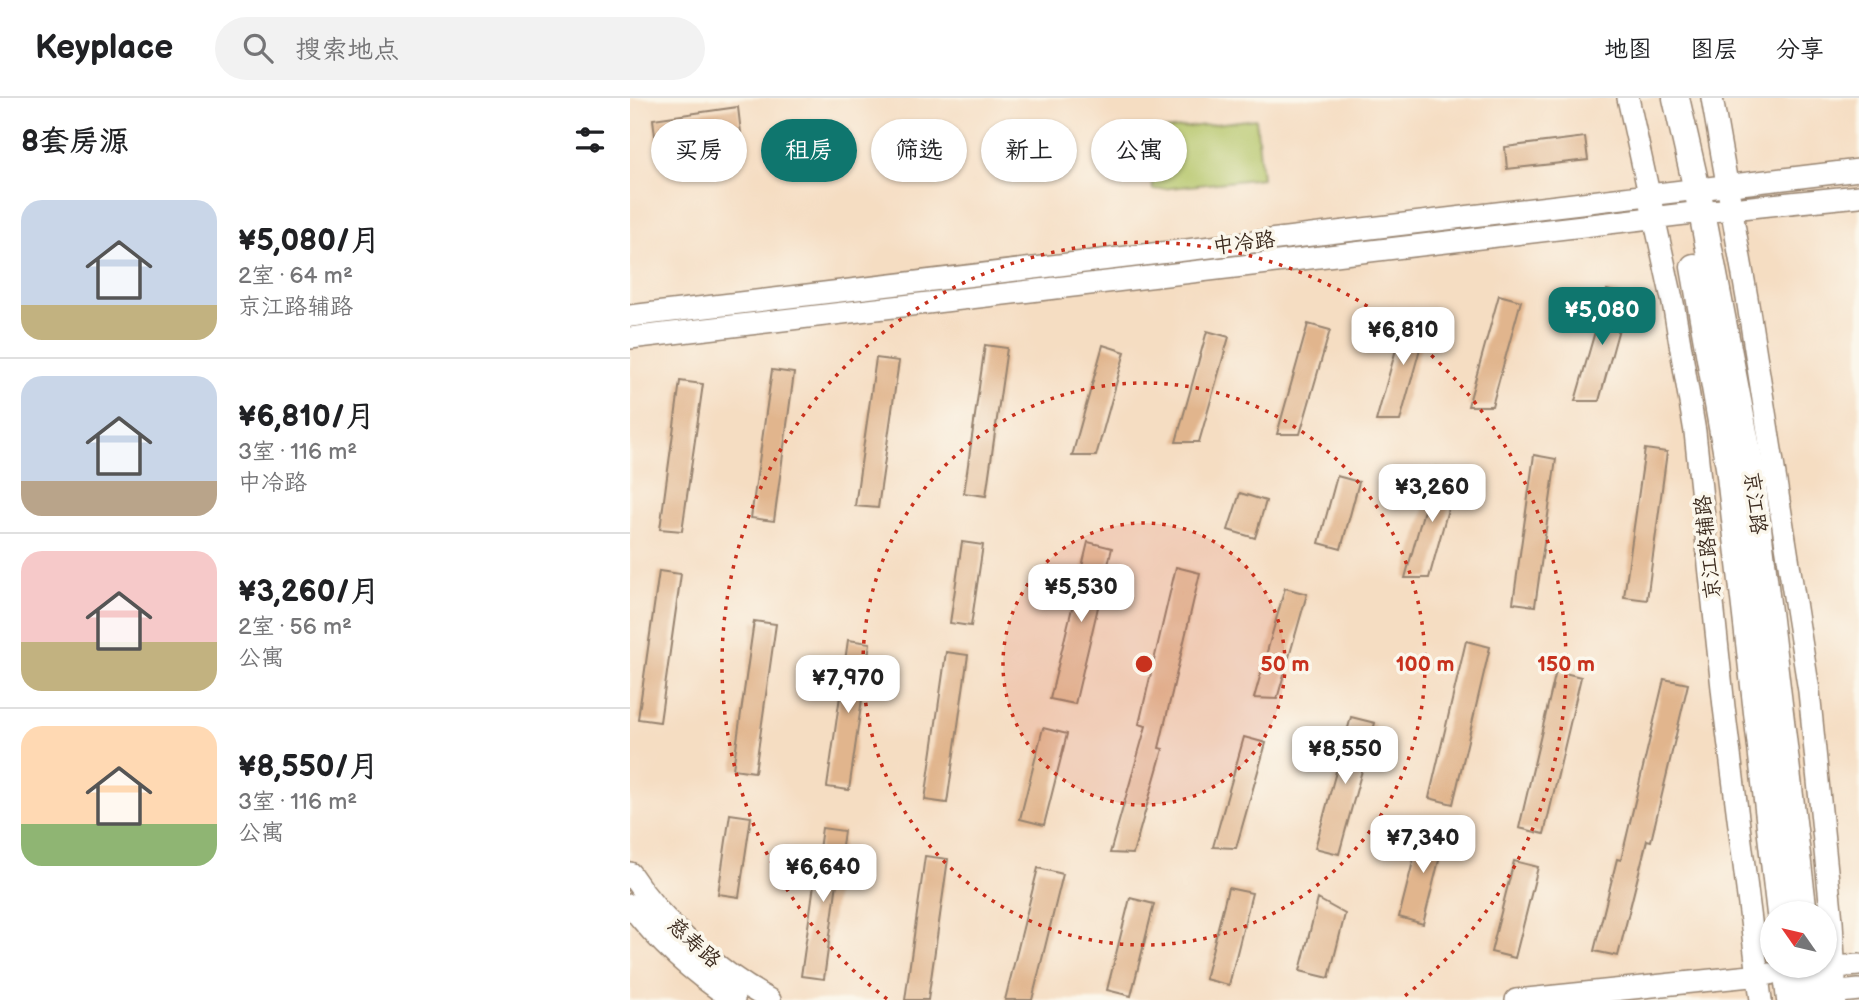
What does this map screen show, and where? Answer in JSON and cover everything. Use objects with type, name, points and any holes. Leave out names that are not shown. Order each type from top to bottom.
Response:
[{"type":"main road","name":"京江路","points":[[1658,98],[1691,201],[1751,469],[1802,901]]},
{"type":"main road","name":"京江路","points":[[1676,98],[1729,467],[1779,901]]},
{"type":"street","name":"京江路辅路","points":[[1628,98],[1655,217],[1695,432],[1724,707],[1761,1000]]},
{"type":"street","points":[[1712,98],[1809,691],[1832,921],[1807,986]]},
{"type":"street","name":"中冷路","points":[[630,338],[1655,217],[1727,186],[1859,170]]},
{"type":"street","name":"中冷路","points":[[630,316],[1650,194],[1731,209],[1859,196]]},
{"type":"street","name":"慈寿路","points":[[630,873],[645,895],[680,933],[716,965],[770,1000]]},
{"type":"street","name":"慈寿路","points":[[630,905],[676,955],[710,985],[734,1000]]},
{"type":"street","points":[[1807,986],[1859,965]]},
{"type":"street","points":[[1516,1000],[1758,975],[1807,986],[1859,990]]},
{"type":"green space","points":[[1256,119],[1262,178],[1153,190],[1152,182],[1187,182],[1187,127]]},
{"type":"building","points":[[738,107],[739,119],[653,119]]},
{"type":"building","points":[[1585,137],[1588,160],[1507,169],[1505,147]]},
{"type":"building","points":[[1607,290],[1628,296],[1599,401],[1575,401]]},
{"type":"building","points":[[1499,295],[1521,301],[1492,406],[1468,406]]},
{"type":"building","points":[[1407,310],[1429,316],[1400,421],[1376,421]]},
{"type":"building","points":[[1308,324],[1330,330],[1300,434],[1277,434]]},
{"type":"building","points":[[1207,331],[1229,337],[1199,442],[1176,442]]},
{"type":"building","points":[[985,345],[1007,348],[986,496],[964,493]]},
{"type":"building","points":[[1103,345],[1125,352],[1096,456],[1072,456]]},
{"type":"building","points":[[876,358],[899,361],[878,508],[855,506]]},
{"type":"building","points":[[772,370],[794,373],[774,521],[751,518]]},
{"type":"building","points":[[680,381],[703,384],[682,531],[660,529]]},
{"type":"building","points":[[1645,449],[1667,452],[1647,600],[1624,597]]},
{"type":"building","points":[[1534,455],[1556,459],[1535,606],[1513,603]]},
{"type":"building","points":[[1436,467],[1458,473],[1429,578],[1405,578]]},
{"type":"building","points":[[1337,476],[1359,482],[1341,549],[1319,543]]},
{"type":"building","points":[[1240,493],[1266,501],[1255,538],[1228,530]]},
{"type":"building","points":[[962,542],[983,545],[971,626],[950,623]]},
{"type":"building","points":[[1088,542],[1112,548],[1075,704],[1050,699]]},
{"type":"building","points":[[1176,567],[1200,573],[1159,748],[1163,749],[1133,854],[1110,853],[1146,726],[1139,724]]},
{"type":"building","points":[[659,571],[681,574],[660,722],[638,719]]},
{"type":"building","points":[[1285,588],[1307,594],[1277,699],[1254,698]]},
{"type":"building","points":[[754,621],[776,624],[755,772],[733,769]]},
{"type":"building","points":[[848,640],[870,643],[849,790],[827,787]]},
{"type":"building","points":[[1466,641],[1490,647],[1453,804],[1429,798]]},
{"type":"building","points":[[946,652],[968,655],[947,803],[925,800]]},
{"type":"building","points":[[1556,671],[1581,677],[1544,834],[1519,828]]},
{"type":"building","points":[[1664,679],[1688,684],[1651,841],[1647,840],[1618,956],[1594,951],[1617,859],[1621,860]]},
{"type":"building","points":[[1351,717],[1375,723],[1339,854],[1315,848]]},
{"type":"building","points":[[1043,728],[1067,734],[1044,825],[1020,819]]},
{"type":"building","points":[[1244,737],[1266,743],[1236,848],[1213,847]]},
{"type":"building","points":[[730,814],[751,817],[739,897],[718,894]]},
{"type":"building","points":[[1422,826],[1446,832],[1423,924],[1399,917]]},
{"type":"building","points":[[822,828],[844,831],[824,979],[801,976]]},
{"type":"building","points":[[925,856],[948,859],[928,1000],[905,1000]]},
{"type":"building","points":[[1514,861],[1538,867],[1515,958],[1491,952]]},
{"type":"building","points":[[1038,868],[1063,874],[1032,1000],[1005,1000]]},
{"type":"building","points":[[1228,888],[1252,893],[1229,985],[1205,979]]},
{"type":"building","points":[[1130,898],[1154,904],[1131,996],[1107,990]]},
{"type":"building","points":[[1318,899],[1345,914],[1329,978],[1300,971]]}]
